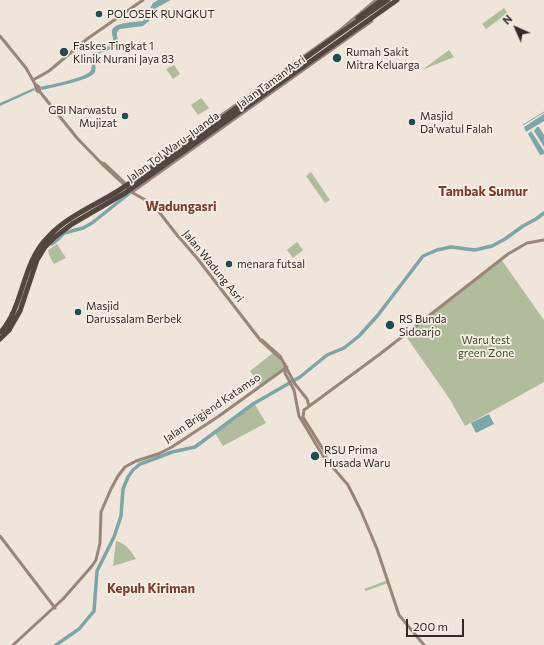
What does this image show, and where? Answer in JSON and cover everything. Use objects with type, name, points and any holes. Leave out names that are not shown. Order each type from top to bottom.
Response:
[{"type":"highway","points":[[342,32],[366,11],[382,0]]},
{"type":"highway","name":"Jalan Tol Waru–Juanda","points":[[0,339],[8,330],[20,311],[37,260],[45,247],[55,237],[72,224],[125,193],[342,32],[388,0]]},
{"type":"highway","name":"Jalan Tol Waru–Juanda","points":[[0,332],[10,320],[32,259],[40,246],[53,231],[134,181],[397,0]]},
{"type":"main road","points":[[33,80],[49,71],[87,39],[143,0]]},
{"type":"main road","points":[[126,182],[148,168],[339,31],[376,0]]},
{"type":"main road","name":"Jalan Taman Asri","points":[[132,192],[401,0]]},
{"type":"main road","points":[[0,36],[24,64],[37,88],[76,138],[102,163],[126,182],[128,188]]},
{"type":"main road","name":"Jalan Wadung Asri","points":[[102,163],[132,192],[156,208],[260,339],[280,354],[293,385]]},
{"type":"main road","points":[[148,168],[154,177]]},
{"type":"main road","points":[[143,171],[149,180]]},
{"type":"main road","points":[[326,456],[303,417],[304,410],[310,404],[384,352],[511,251],[528,243],[544,240]]},
{"type":"main road","name":"Jalan Brigjend Katamso","points":[[13,645],[55,608],[94,563],[101,536],[101,512],[118,476],[125,467],[136,461],[165,451],[177,444],[219,416],[285,367]]},
{"type":"main road","points":[[293,385],[298,388],[310,404]]},
{"type":"main road","points":[[293,385],[297,409],[307,430],[348,485],[366,521],[399,614],[424,645]]},
{"type":"main road","points":[[294,390],[298,388]]},
{"type":"main road","points":[[297,409],[304,410]]},
{"type":"main road","points":[[0,536],[55,608]]},
{"type":"green space","points":[[504,8],[508,13],[486,29],[482,24]]},
{"type":"green space","points":[[449,50],[454,57],[422,70]]},
{"type":"green space","points":[[174,65],[180,74],[173,79],[166,69]]},
{"type":"green space","points":[[201,98],[209,108],[198,115],[191,105]]},
{"type":"green space","points":[[311,172],[330,200],[325,203],[306,176]]},
{"type":"green space","points":[[297,242],[303,250],[293,258],[287,250]]},
{"type":"green space","points":[[57,244],[66,258],[54,264],[48,250]]},
{"type":"green space","name":"Waru test green Zone","points":[[501,259],[544,320],[544,382],[465,426],[449,398],[405,335]]},
{"type":"green space","points":[[273,353],[284,364],[284,368],[260,385],[250,371]]},
{"type":"green space","points":[[254,403],[266,423],[223,446],[215,433]]},
{"type":"green space","points":[[116,541],[125,545],[136,559],[113,566]]},
{"type":"green space","points":[[388,580],[388,583],[366,591],[364,589]]},
{"type":"water","points":[[158,0],[171,0],[156,8],[149,21],[143,26],[120,29],[117,32],[118,45],[113,49],[100,53],[96,56],[95,72],[92,75],[79,81],[42,90],[40,87],[68,81],[88,73],[92,68],[92,54],[109,46],[113,42],[112,30],[114,27],[121,24],[143,21],[153,3]]},
{"type":"water","points":[[34,88],[35,90],[0,106],[0,103]]},
{"type":"water","points":[[544,114],[544,121],[526,132],[524,127]]},
{"type":"water","points":[[537,127],[539,127],[544,135],[544,147],[534,131]]},
{"type":"water","points":[[531,131],[544,151],[544,154],[540,155],[528,134]]},
{"type":"water","points":[[489,414],[494,424],[476,433],[471,423]]},
{"type":"waterway","points":[[523,125],[544,112]]},
{"type":"waterway","points":[[52,244],[64,233],[83,228],[92,223],[131,192]]},
{"type":"waterway","points":[[56,645],[79,629],[94,611],[97,571],[114,537],[121,516],[123,489],[133,470],[140,464],[172,452],[195,447],[253,404],[300,377],[327,355],[344,348],[359,336],[378,315],[423,256],[437,250],[451,247],[475,250],[492,246],[544,213]]},
{"type":"place","name":"POLOSEK RUNGKUT","points":[[99,14]]},
{"type":"place","name":"Faskes Tingkat 1 Klinik Nurani Jaya 83","points":[[64,52]]},
{"type":"place","name":"Rumah Sakit Mitra Keluarga","points":[[337,58]]},
{"type":"place","name":"GBI Narwastu Mujizat","points":[[125,116]]},
{"type":"place","name":"Masjid Da'watul Falah","points":[[412,122]]},
{"type":"place","name":"menara futsal","points":[[229,264]]},
{"type":"place","name":"Masjid Darussalam Berbek","points":[[78,312]]},
{"type":"place","name":"RS Bunda Sidoarjo","points":[[390,325]]},
{"type":"place","name":"RSU Prima Husada Waru","points":[[315,456]]},
{"type":"district","name":"Tambak Sumur","points":[[483,192]]},
{"type":"district","name":"Wadungasri","points":[[181,207]]},
{"type":"district","name":"Kepuh Kiriman","points":[[151,589]]}]
